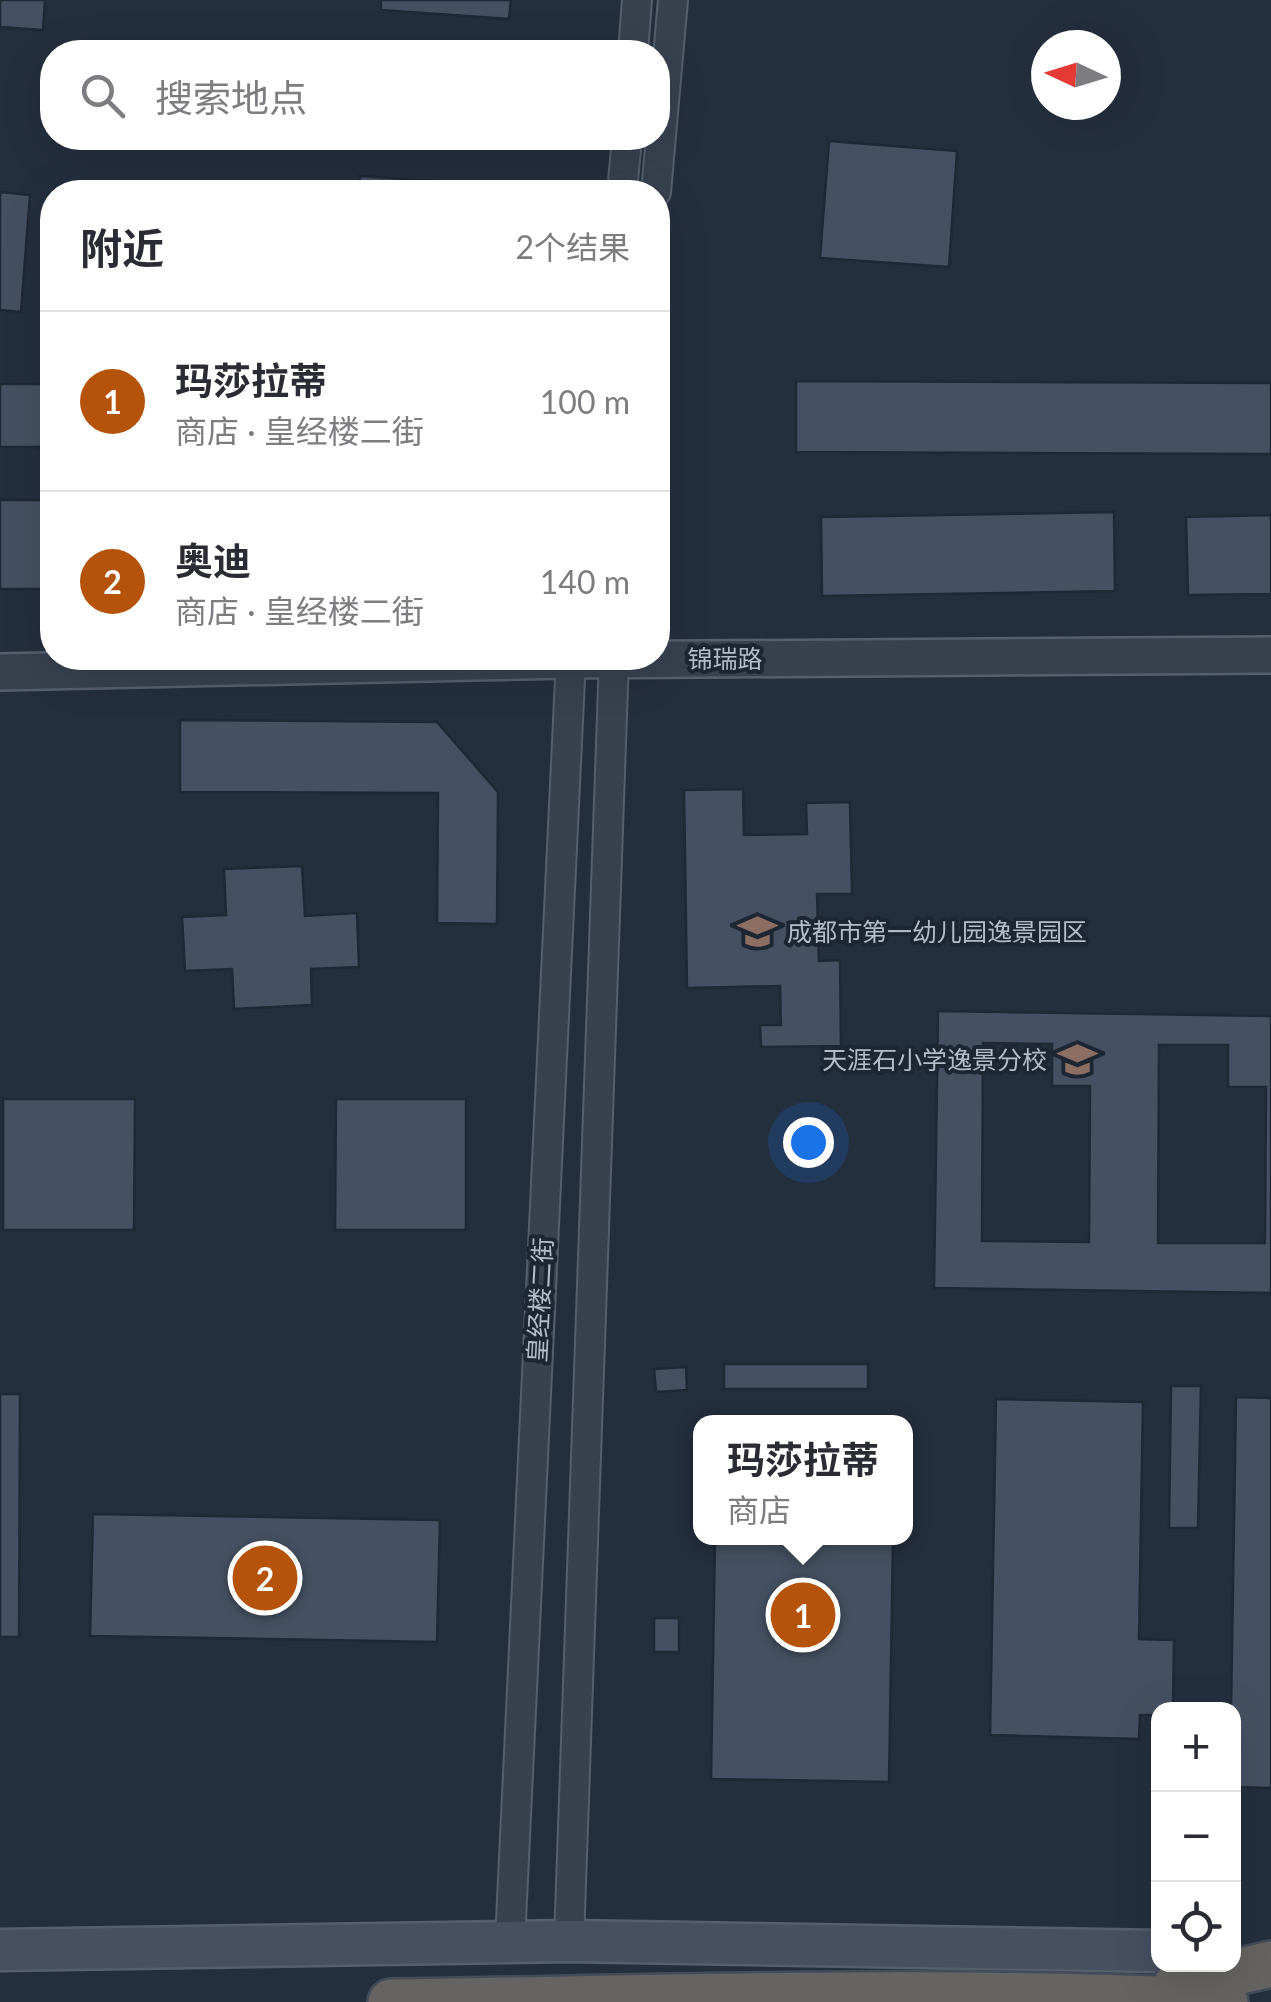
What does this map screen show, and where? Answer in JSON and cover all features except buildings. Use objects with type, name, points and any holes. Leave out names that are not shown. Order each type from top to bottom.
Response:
[{"type":"highway","points":[[1129,1997],[1271,1964]]},
{"type":"highway","points":[[391,2002],[844,1996],[1129,1997],[1226,2002]]},
{"type":"main road","points":[[4,1951],[568,1941],[1151,1951]]},
{"type":"main road","points":[[1241,1952],[1271,1953]]},
{"type":"street","points":[[634,40],[637,0]]},
{"type":"street","points":[[670,43],[674,0]]},
{"type":"street","points":[[623,180],[626,150]]},
{"type":"street","points":[[657,180],[660,150]]},
{"type":"street","name":"锦瑞路","points":[[670,658],[1271,655]]},
{"type":"street","name":"锦瑞路","points":[[0,672],[88,670]]},
{"type":"street","name":"皇经楼二街","points":[[510,1942],[570,670]]},
{"type":"street","name":"皇经楼二街","points":[[568,1941],[614,670]]},
{"type":"place","name":"成都市第一幼儿园逸景园区","points":[[757,932]]},
{"type":"place","name":"天涯石小学逸景分校","points":[[1077,1060]]},
{"type":"place","name":"奥迪","points":[[265,1578]]},
{"type":"place","name":"玛莎拉蒂","points":[[803,1615]]}]
